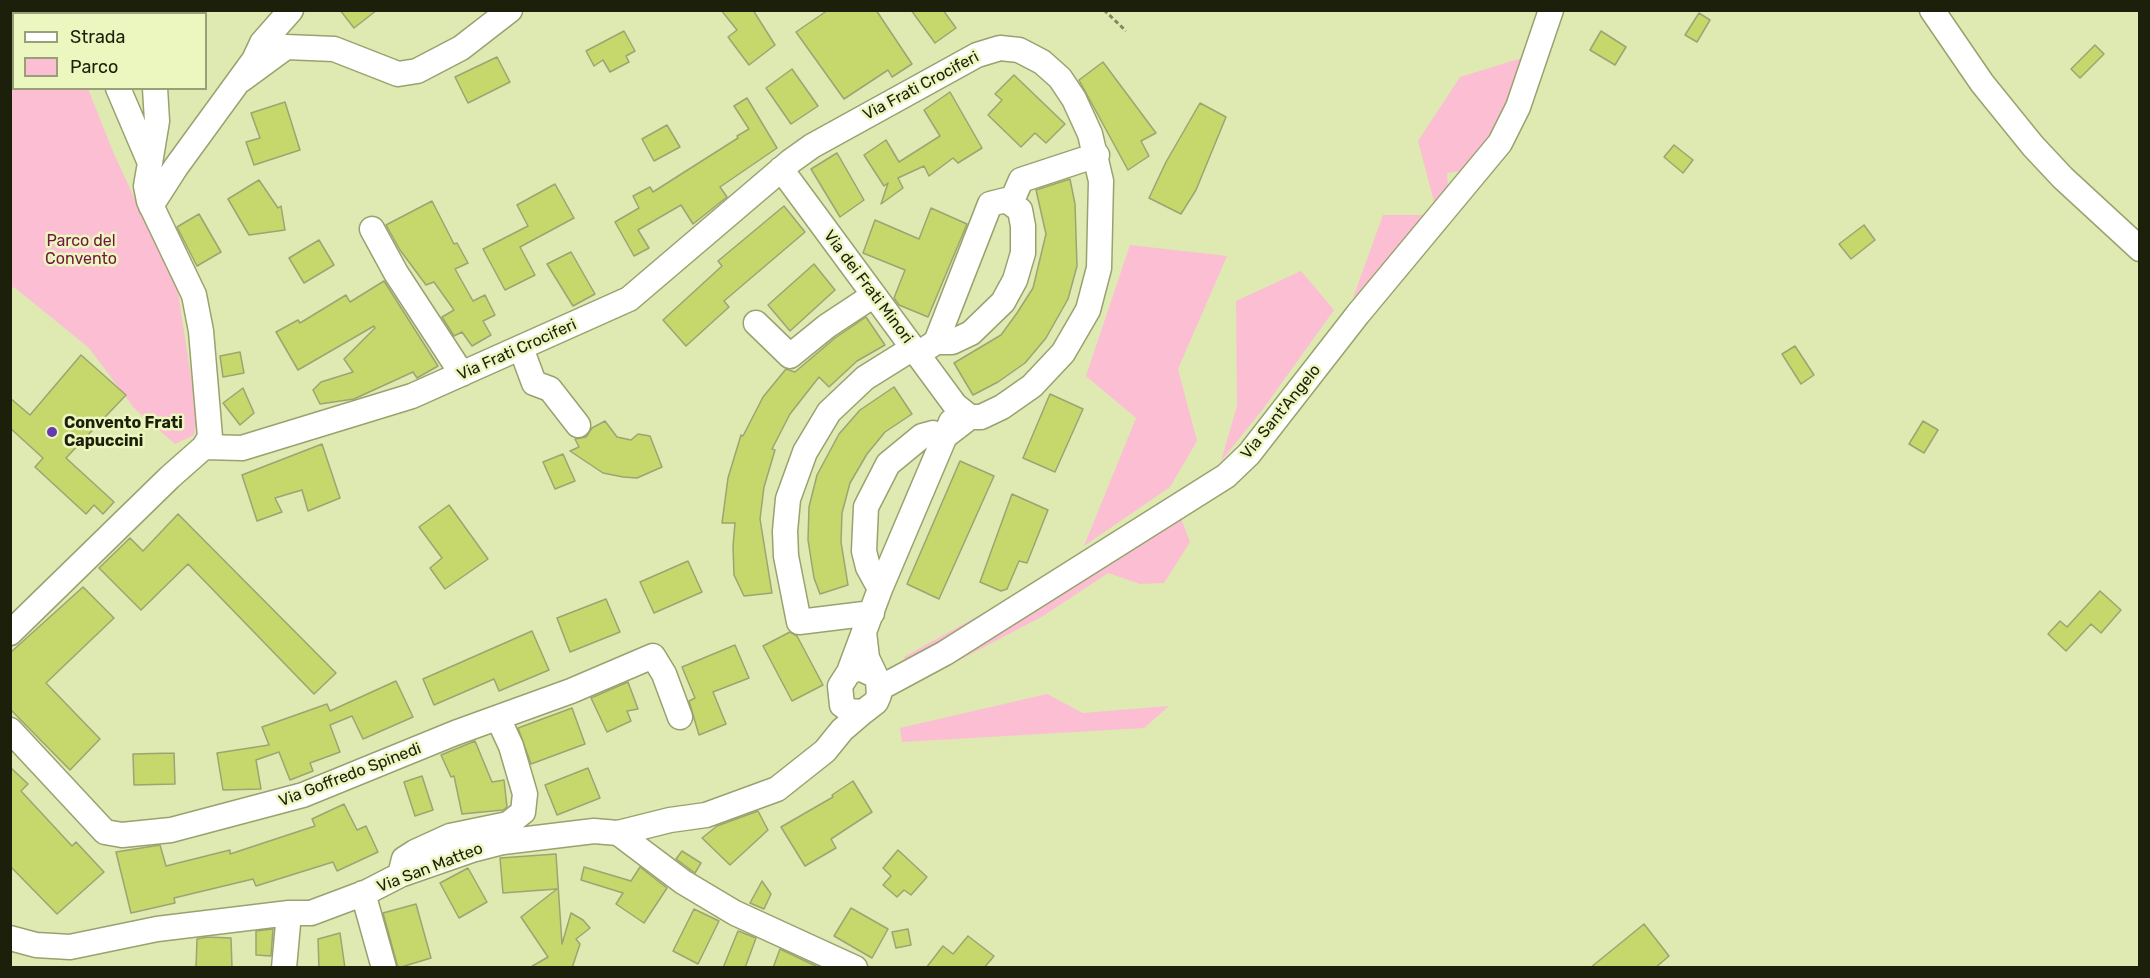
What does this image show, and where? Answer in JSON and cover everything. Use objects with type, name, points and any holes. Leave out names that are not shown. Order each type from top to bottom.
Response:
[{"type":"street","points":[[151,206],[176,166],[247,70],[262,43],[291,10]]},
{"type":"street","points":[[247,70],[286,47],[295,47],[334,49],[398,74],[417,71],[461,48],[510,10]]},
{"type":"street","name":"Via Sant'Angelo","points":[[618,833],[670,820],[706,815],[744,804],[777,789],[825,752],[842,730],[876,702],[877,681],[945,653],[1226,476],[1249,454],[1358,314],[1500,143],[1521,102],[1551,10]]},
{"type":"street","points":[[1932,10],[1982,83],[2033,146],[2063,178],[2139,249]]},
{"type":"street","name":"Via Frati Crociferi","points":[[204,447],[242,448],[412,396],[629,299],[781,169],[843,128],[977,55],[1000,48],[1028,54],[1042,62],[1060,78],[1079,110],[1097,155],[1101,181],[1099,268],[1088,310],[1063,353],[1032,386],[1002,407],[981,417],[963,411]]},
{"type":"street","points":[[119,90],[150,163]]},
{"type":"street","points":[[11,633],[204,447],[210,437],[196,305],[187,277],[151,206],[146,186],[157,121],[155,90]]},
{"type":"street","points":[[1011,203],[1021,180],[1097,155]]},
{"type":"street","name":"Via dei Frati Minori","points":[[781,169],[874,295],[922,348],[963,411]]},
{"type":"street","points":[[868,622],[799,622],[786,556],[785,531],[788,499],[805,452],[829,412],[865,378],[922,348],[952,342],[971,333],[1003,302],[1015,280],[1023,253],[1023,226],[1020,210],[1011,203],[1000,201],[990,204],[922,348]]},
{"type":"street","points":[[372,229],[396,273],[462,375]]},
{"type":"street","points":[[756,323],[790,356],[827,326],[874,295]]},
{"type":"street","points":[[521,348],[534,383],[550,389],[578,425]]},
{"type":"street","points":[[825,752],[836,729],[840,686],[849,672],[880,589],[944,437],[953,417],[963,411]]},
{"type":"street","points":[[880,589],[868,567],[864,551],[866,507],[888,464],[922,436],[933,433],[944,437]]},
{"type":"street","points":[[868,622],[867,658],[877,681]]},
{"type":"street","name":"Via Goffredo Spinedi","points":[[10,730],[105,832],[122,835],[171,830],[271,805],[571,691],[653,656],[664,675],[680,717]]},
{"type":"street","points":[[849,672],[858,668],[877,681]]},
{"type":"street","points":[[840,701],[850,711],[863,712]]},
{"type":"street","points":[[400,875],[404,859],[415,852],[450,836],[508,824],[523,812],[525,794],[511,746],[498,718]]},
{"type":"street","name":"Via San Matteo","points":[[10,938],[36,945],[70,947],[157,929],[289,913],[310,913],[363,893],[400,875],[449,857],[503,842],[582,832],[618,833]]},
{"type":"street","points":[[618,833],[706,896],[735,913],[816,958],[855,968]]},
{"type":"street","points":[[363,893],[384,968]]},
{"type":"street","points":[[284,968],[289,913]]},
{"type":"path","points":[[1104,10],[1126,31]]},
{"type":"green space","name":"Parco del Convento","points":[[10,11],[57,11],[12,12],[12,90],[88,90],[114,154],[178,292],[197,417],[194,435],[175,444],[134,408],[89,348],[14,287],[11,289]]},
{"type":"green space","points":[[1522,58],[1494,139],[1462,171],[1447,173],[1449,197],[1437,213],[1418,141],[1460,77]]},
{"type":"green space","points":[[1383,215],[1431,215],[1353,298]]},
{"type":"green space","points":[[1130,245],[1227,256],[1178,369],[1197,441],[1170,487],[1084,546],[1136,418],[1086,376]]},
{"type":"green space","points":[[1301,271],[1334,310],[1263,409],[1221,461],[1237,406],[1236,301]]},
{"type":"green space","points":[[1181,518],[1190,542],[1164,583],[1140,584],[1108,573],[1043,616],[918,682],[904,657],[985,612],[1001,630]]},
{"type":"green space","points":[[1047,694],[1083,713],[1169,706],[1144,728],[902,742],[900,728]]},
{"type":"building","points":[[340,10],[377,10],[354,28]]},
{"type":"building","points":[[721,10],[753,10],[775,45],[749,65],[728,37],[737,30]]},
{"type":"building","points":[[828,10],[876,10],[912,64],[892,77],[888,70],[844,99],[796,32]]},
{"type":"building","points":[[911,10],[943,10],[956,28],[935,43]]},
{"type":"building","points":[[1699,13],[1710,20],[1697,42],[1685,35]]},
{"type":"building","points":[[624,31],[635,51],[626,56],[629,62],[610,72],[603,60],[594,66],[586,51]]},
{"type":"building","points":[[1601,31],[1626,47],[1615,65],[1590,50]]},
{"type":"building","points":[[2095,45],[2104,54],[2080,78],[2071,69]]},
{"type":"building","points":[[497,57],[510,82],[468,103],[455,77]]},
{"type":"building","points":[[1103,62],[1156,133],[1141,141],[1149,156],[1128,170],[1079,80]]},
{"type":"building","points":[[792,69],[818,106],[791,124],[766,88]]},
{"type":"building","points":[[1014,75],[1065,124],[1046,143],[1035,133],[1021,147],[988,115],[1002,100],[995,94]]},
{"type":"building","points":[[950,92],[982,148],[958,163],[953,158],[929,176],[924,166],[898,178],[903,188],[881,204],[888,183],[884,186],[864,155],[886,140],[899,162],[940,136],[924,110]]},
{"type":"building","points":[[747,98],[777,148],[720,187],[727,197],[693,224],[681,205],[638,230],[649,248],[634,256],[615,222],[639,208],[633,196],[650,187],[653,192],[749,129],[734,106]]},
{"type":"building","points":[[285,102],[300,150],[254,165],[246,142],[260,138],[251,113]]},
{"type":"building","points":[[1200,103],[1226,117],[1196,190],[1181,214],[1149,198],[1166,162]]},
{"type":"building","points":[[667,125],[680,147],[654,161],[642,139]]},
{"type":"building","points":[[1674,145],[1693,160],[1683,173],[1664,157]]},
{"type":"building","points":[[837,153],[864,200],[840,217],[811,169]]},
{"type":"building","points":[[1070,179],[1075,204],[1077,266],[1068,299],[1046,338],[1025,363],[998,382],[973,395],[954,363],[1001,335],[1033,288],[1046,234],[1036,190]]},
{"type":"building","points":[[259,180],[278,208],[281,206],[285,230],[249,235],[228,199]]},
{"type":"building","points":[[555,184],[574,218],[520,247],[535,275],[505,290],[483,249],[528,226],[517,205]]},
{"type":"building","points":[[432,201],[454,244],[457,243],[468,263],[455,269],[473,301],[485,295],[495,315],[483,321],[491,335],[472,346],[462,332],[454,336],[442,317],[454,310],[434,282],[426,285],[400,250],[386,225]]},
{"type":"building","points":[[784,206],[805,232],[724,301],[729,307],[686,346],[663,320],[722,266],[718,261]]},
{"type":"building","points":[[931,208],[967,224],[928,317],[899,305],[894,298],[905,270],[863,253],[875,220],[919,239]]},
{"type":"building","points":[[199,214],[221,252],[197,266],[177,227]]},
{"type":"building","points":[[1864,225],[1875,240],[1851,259],[1839,244]]},
{"type":"building","points":[[319,240],[334,265],[304,283],[289,258]]},
{"type":"building","points":[[571,252],[595,294],[573,306],[547,264]]},
{"type":"building","points":[[814,264],[835,290],[790,331],[768,305]]},
{"type":"building","points":[[384,281],[438,366],[417,378],[413,372],[354,399],[320,404],[313,390],[321,382],[353,372],[344,359],[375,328],[374,326],[298,370],[276,332],[298,320],[300,323],[346,295],[350,302]]},
{"type":"building","points":[[866,317],[885,345],[857,361],[829,387],[819,377],[790,414],[772,449],[775,450],[764,487],[760,519],[772,593],[744,596],[734,575],[735,523],[722,523],[728,478],[741,435],[743,436],[763,397],[786,369],[795,372],[835,338]]},
{"type":"building","points":[[1795,346],[1814,375],[1801,384],[1782,354]]},
{"type":"building","points":[[240,352],[244,373],[223,377],[220,356]]},
{"type":"building","name":"Convento Frati Capuccini","points":[[81,355],[126,395],[66,458],[114,502],[103,514],[94,505],[86,514],[35,467],[43,458],[10,428],[10,398],[30,415]]},
{"type":"building","points":[[894,387],[912,414],[885,432],[867,454],[850,483],[842,513],[841,542],[848,585],[820,594],[814,578],[808,540],[809,507],[817,475],[839,434],[860,410]]},
{"type":"building","points":[[243,388],[254,413],[240,425],[223,403]]},
{"type":"building","points":[[1050,394],[1083,409],[1055,472],[1023,458]]},
{"type":"building","points":[[605,421],[617,437],[631,440],[638,434],[650,436],[662,467],[637,478],[623,477],[603,473],[570,451],[579,447],[575,439],[586,437],[592,428]]},
{"type":"building","points":[[1923,421],[1938,430],[1924,453],[1909,444]]},
{"type":"building","points":[[322,444],[340,498],[308,511],[302,490],[275,498],[282,512],[257,521],[242,475]]},
{"type":"building","points":[[563,454],[575,481],[555,489],[543,462]]},
{"type":"building","points":[[960,461],[994,476],[939,599],[907,584]]},
{"type":"building","points":[[1012,494],[1048,510],[1027,563],[1019,561],[1007,589],[1001,591],[980,582]]},
{"type":"building","points":[[449,505],[488,559],[445,589],[430,568],[442,558],[419,527]]},
{"type":"building","points":[[178,514],[336,673],[314,694],[188,564],[141,610],[99,568],[130,538],[143,551]]},
{"type":"building","points":[[688,561],[702,592],[654,613],[640,582]]},
{"type":"building","points":[[83,587],[114,618],[46,683],[100,739],[70,770],[10,709],[10,653]]},
{"type":"building","points":[[2100,591],[2121,610],[2101,633],[2091,624],[2066,651],[2048,634],[2060,621],[2067,627]]},
{"type":"building","points":[[606,599],[620,632],[570,652],[557,618]]},
{"type":"building","points":[[532,631],[549,670],[499,691],[494,679],[434,705],[423,679]]},
{"type":"building","points":[[790,632],[797,636],[823,685],[792,701],[763,646]]},
{"type":"building","points":[[735,645],[749,678],[713,692],[726,724],[699,735],[689,701],[695,698],[682,667]]},
{"type":"building","points":[[396,681],[413,717],[363,739],[352,716],[330,725],[340,752],[310,763],[313,771],[290,780],[279,752],[256,760],[261,789],[223,790],[217,753],[269,745],[262,727],[327,704],[330,711]]},
{"type":"building","points":[[628,682],[638,709],[627,711],[631,721],[607,732],[591,698]]},
{"type":"building","points":[[572,708],[585,744],[531,764],[518,728]]},
{"type":"building","points":[[475,741],[492,782],[504,780],[507,807],[503,810],[462,814],[454,776],[451,777],[441,755]]},
{"type":"building","points":[[174,753],[175,784],[134,785],[133,754]]},
{"type":"building","points":[[10,767],[28,784],[21,791],[72,846],[76,842],[104,872],[57,914],[10,866]]},
{"type":"building","points":[[588,768],[600,798],[557,815],[545,785]]},
{"type":"building","points":[[422,776],[433,810],[415,816],[404,782]]},
{"type":"building","points":[[853,781],[872,812],[831,839],[836,848],[805,866],[781,827],[833,797],[832,795]]},
{"type":"building","points":[[344,804],[357,830],[366,826],[378,852],[337,871],[333,862],[256,886],[253,879],[174,898],[175,903],[131,913],[116,852],[160,845],[166,866],[230,850],[230,854],[315,826],[312,819]]},
{"type":"building","points":[[758,811],[768,830],[730,865],[702,838],[717,826]]},
{"type":"building","points":[[898,850],[927,877],[911,895],[904,890],[897,897],[883,885],[891,876],[883,868]]},
{"type":"building","points":[[682,851],[701,863],[695,873],[676,859]]},
{"type":"building","points":[[556,854],[562,944],[571,913],[583,920],[590,928],[576,939],[580,944],[572,968],[529,968],[548,957],[521,917],[557,889],[503,893],[500,858]]},
{"type":"building","points":[[584,867],[631,881],[640,867],[667,888],[644,923],[616,904],[623,893],[581,880]]},
{"type":"building","points":[[468,868],[487,902],[459,918],[440,883]]},
{"type":"building","points":[[762,881],[771,894],[764,909],[750,903]]},
{"type":"building","points":[[416,904],[431,958],[398,968],[383,913]]},
{"type":"building","points":[[851,908],[888,929],[872,958],[834,936]]},
{"type":"building","points":[[694,909],[719,921],[698,964],[673,951]]},
{"type":"building","points":[[1644,924],[1669,956],[1655,968],[1590,968]]},
{"type":"building","points":[[273,929],[271,956],[256,955],[256,931]]},
{"type":"building","points":[[908,929],[911,945],[896,948],[892,932]]},
{"type":"building","points":[[738,931],[756,938],[745,968],[723,968]]},
{"type":"building","points":[[340,933],[345,968],[319,968],[318,939]]},
{"type":"building","points":[[968,936],[994,956],[984,968],[926,968],[943,946],[953,954]]},
{"type":"building","points":[[231,938],[232,968],[196,968],[197,939]]},
{"type":"building","points":[[780,949],[820,968],[773,968]]},
{"type":"place","name":"Convento Frati Capuccini","points":[[52,432]]}]
